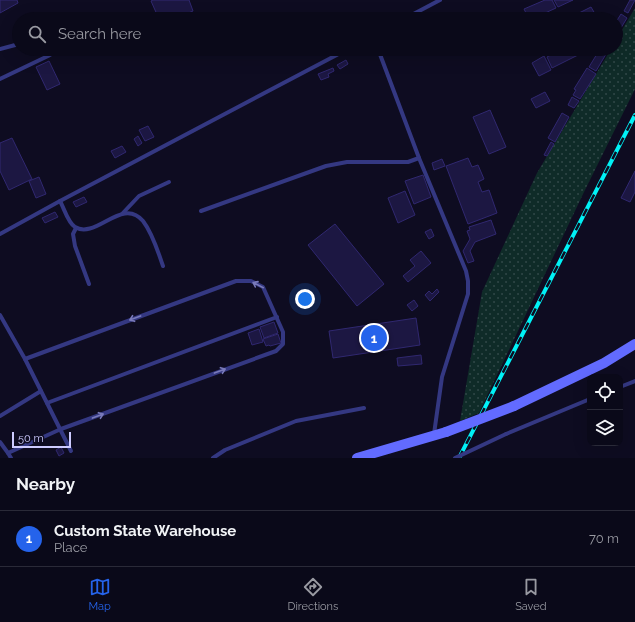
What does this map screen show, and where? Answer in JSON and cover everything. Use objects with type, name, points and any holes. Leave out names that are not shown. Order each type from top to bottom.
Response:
[{"type":"main road","points":[[357,458],[446,432],[514,406],[604,363],[635,344]]},
{"type":"lane","points":[[417,12],[440,0]]},
{"type":"lane","points":[[0,49],[12,46]]},
{"type":"lane","points":[[0,79],[48,56]]},
{"type":"lane","points":[[0,234],[335,56]]},
{"type":"lane","points":[[381,56],[419,158],[466,271],[468,281],[468,294],[442,377],[433,436]]},
{"type":"lane","points":[[202,210],[326,166],[347,162],[408,162],[419,158]]},
{"type":"lane","points":[[60,201],[72,224],[76,228],[88,229],[122,214],[139,196],[169,182]]},
{"type":"lane","points":[[122,214],[134,214],[143,221],[152,237],[163,266]]},
{"type":"lane","points":[[76,228],[73,234],[75,246],[89,284]]},
{"type":"lane","points":[[8,453],[61,429],[276,351],[283,344],[283,332],[264,287],[251,281],[236,281],[25,359]]},
{"type":"lane","points":[[0,315],[25,359],[71,451]]},
{"type":"lane","points":[[47,403],[277,317]]},
{"type":"lane","points":[[623,386],[635,381]]},
{"type":"lane","points":[[0,416],[40,391]]},
{"type":"lane","points":[[455,458],[506,434],[587,400]]},
{"type":"lane","points":[[213,458],[225,450],[296,421],[364,408]]},
{"type":"lane","points":[[0,442],[11,458]]},
{"type":"green space","points":[[635,8],[635,89],[584,192],[479,413],[460,421],[482,292],[537,173],[607,56],[623,56],[623,28]]},
{"type":"building","points":[[0,0],[17,0],[18,3],[0,13]]},
{"type":"building","points":[[189,0],[193,11],[156,12],[151,1]]},
{"type":"building","points":[[545,0],[552,0],[556,8],[547,12],[526,12],[524,9]]},
{"type":"building","points":[[554,0],[573,0],[558,7]]},
{"type":"building","points":[[630,0],[635,0],[628,13],[624,11]]},
{"type":"building","points":[[591,7],[594,12],[581,12]]},
{"type":"building","points":[[623,15],[627,18],[623,25]]},
{"type":"building","points":[[544,56],[551,70],[539,76],[532,63]]},
{"type":"building","points":[[549,56],[576,56],[552,68],[547,57]]},
{"type":"building","points":[[596,56],[605,56],[596,71],[589,67]]},
{"type":"building","points":[[346,60],[348,64],[340,69],[337,65]]},
{"type":"building","points":[[49,61],[60,84],[47,90],[36,67]]},
{"type":"building","points":[[333,68],[334,71],[328,74],[329,77],[321,80],[318,74]]},
{"type":"building","points":[[587,68],[596,74],[580,99],[573,95],[576,90],[574,89]]},
{"type":"building","points":[[545,92],[550,101],[536,108],[531,99]]},
{"type":"building","points":[[572,97],[579,101],[574,108],[568,105]]},
{"type":"building","points":[[490,110],[506,147],[489,154],[473,117]]},
{"type":"building","points":[[562,113],[569,117],[555,142],[548,138]]},
{"type":"building","points":[[148,126],[154,137],[145,141],[139,130]]},
{"type":"building","points":[[138,136],[142,143],[138,146],[134,139]]},
{"type":"building","points":[[12,138],[32,179],[9,190],[0,171],[0,143]]},
{"type":"building","points":[[551,142],[554,144],[547,156],[544,155]]},
{"type":"building","points":[[122,146],[126,152],[115,158],[111,151]]},
{"type":"building","points":[[468,158],[472,167],[478,165],[484,179],[478,182],[482,192],[489,190],[497,213],[468,224],[446,166]]},
{"type":"building","points":[[442,159],[445,166],[434,170],[432,163]]},
{"type":"building","points":[[635,171],[635,192],[630,202],[621,198]]},
{"type":"building","points":[[423,175],[431,197],[414,204],[405,181]]},
{"type":"building","points":[[39,177],[46,194],[36,198],[29,181]]},
{"type":"building","points":[[405,191],[415,215],[398,223],[388,198]]},
{"type":"building","points":[[84,197],[87,202],[76,207],[73,202]]},
{"type":"building","points":[[55,212],[58,217],[45,223],[42,218]]},
{"type":"building","points":[[491,220],[496,234],[475,242],[470,251],[474,261],[468,263],[463,251],[470,239],[467,231],[470,230],[469,227]]},
{"type":"building","points":[[335,224],[384,284],[357,306],[308,245]]},
{"type":"building","points":[[431,229],[434,236],[429,239],[425,232]]},
{"type":"building","points":[[421,251],[431,263],[408,282],[403,276],[415,266],[410,260]]},
{"type":"building","points":[[437,289],[439,292],[430,301],[425,295],[429,291],[432,294]]},
{"type":"building","points":[[414,300],[418,306],[412,311],[407,305]]},
{"type":"building","points":[[416,318],[420,345],[333,358],[329,331]]},
{"type":"building","points":[[274,322],[278,333],[264,338],[260,327]]},
{"type":"building","points":[[259,329],[263,342],[252,345],[248,333]]},
{"type":"building","points":[[278,334],[281,343],[266,346],[263,339]]},
{"type":"building","points":[[421,355],[422,364],[398,366],[397,358]]},
{"type":"building","points":[[61,447],[64,453],[59,456],[56,450]]},
{"type":"railway","points":[[459,458],[635,115]]},
{"type":"place","name":"Custom State Warehouse","points":[[374,338]]}]
